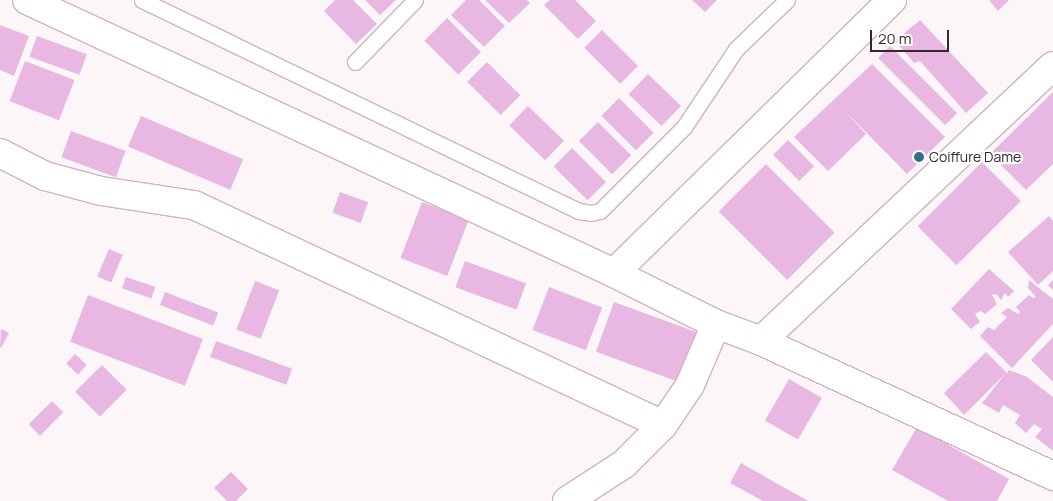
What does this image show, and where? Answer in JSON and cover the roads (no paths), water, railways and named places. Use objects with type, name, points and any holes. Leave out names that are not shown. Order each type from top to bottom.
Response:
[{"type":"street","points":[[27,0],[614,272],[716,324],[761,341],[1053,476]]},
{"type":"street","points":[[614,272],[892,0]]},
{"type":"street","points":[[761,341],[1053,66]]},
{"type":"street","points":[[0,153],[45,176],[101,191],[194,206],[663,425]]},
{"type":"street","points":[[567,501],[624,464],[663,425],[690,385],[716,324]]},
{"type":"lane","points":[[142,0],[579,211],[591,213],[600,211],[684,127],[736,50],[787,0]]},
{"type":"lane","points":[[356,62],[415,0]]},
{"type":"place","name":"Coiffure Dame","points":[[919,157]]}]
